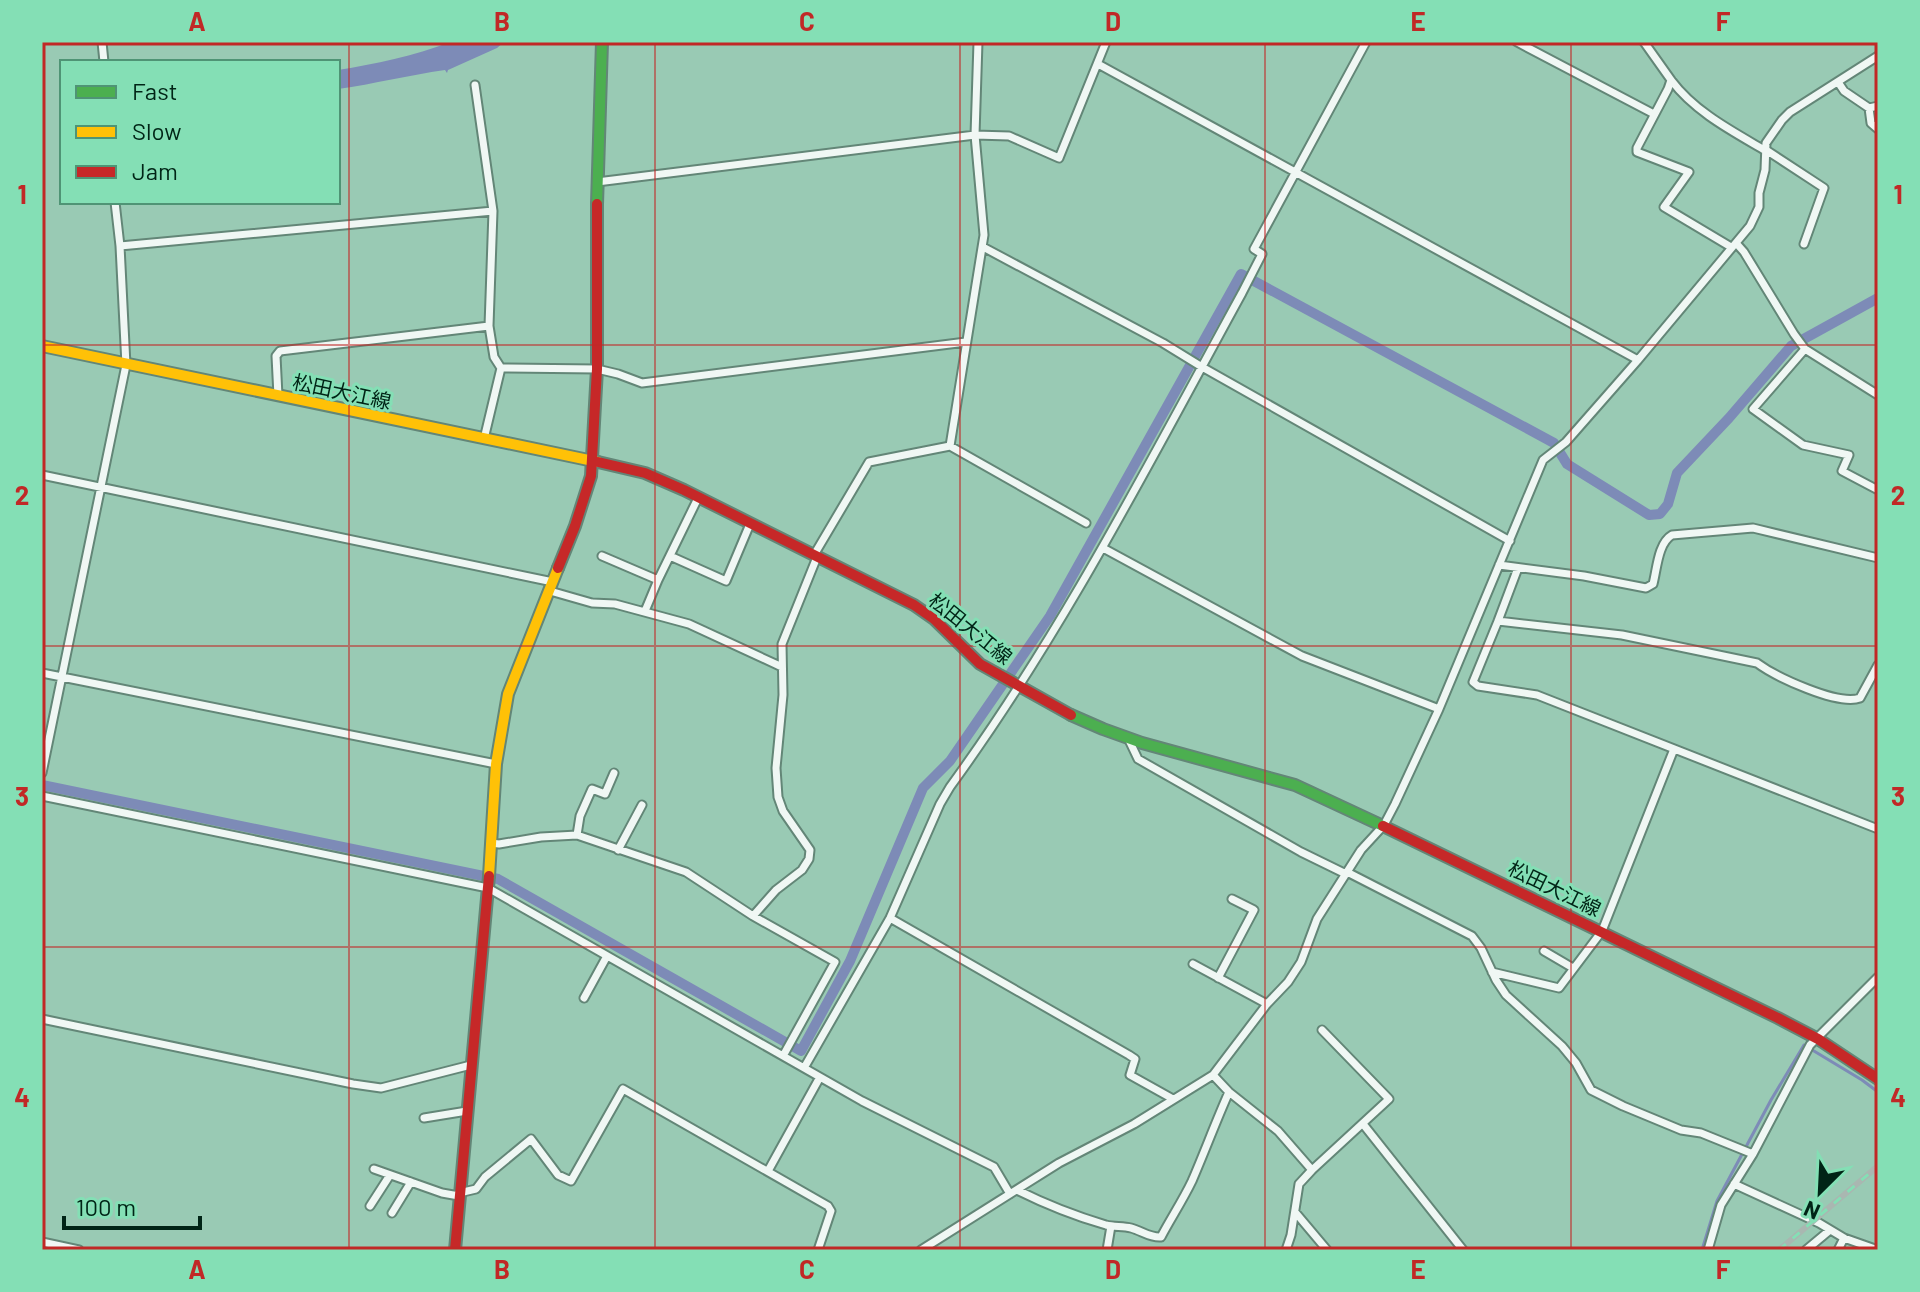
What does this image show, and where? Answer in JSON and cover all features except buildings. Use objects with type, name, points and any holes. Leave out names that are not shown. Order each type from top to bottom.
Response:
[{"type":"main road","points":[[455,1250],[490,866],[496,764],[508,694],[575,526],[591,476],[597,369],[597,182],[602,42]]},
{"type":"main road","name":"松田大江線","points":[[42,346],[645,473],[914,605],[934,619],[980,664],[1065,712],[1128,738],[1295,785],[1384,825],[1818,1039],[1878,1079]]},
{"type":"street","points":[[950,446],[984,235],[975,135],[978,42]]},
{"type":"street","points":[[597,182],[975,135],[1009,136],[1059,158],[1106,42]]},
{"type":"street","points":[[804,1068],[890,918],[940,804],[1103,548],[1259,261],[1262,254],[1254,249],[1366,42]]},
{"type":"street","points":[[1517,42],[1654,114]]},
{"type":"street","points":[[1644,42],[1681,93],[1700,110],[1824,188],[1804,244]]},
{"type":"street","points":[[921,1250],[1059,1163],[1134,1124],[1213,1075],[1267,1004],[1288,982],[1301,962],[1317,919],[1361,850],[1384,825],[1439,709],[1543,460],[1566,442],[1750,226],[1759,207],[1766,143],[1782,120],[1878,56]]},
{"type":"street","points":[[1098,64],[1638,360]]},
{"type":"street","points":[[1671,80],[1637,148],[1637,152],[1689,172],[1664,207],[1744,252],[1805,349],[1878,395]]},
{"type":"street","points":[[1838,82],[1844,91],[1874,107],[1871,123],[1878,129]]},
{"type":"street","points":[[475,85],[493,211],[489,326],[494,357],[501,368],[484,439]]},
{"type":"street","points":[[42,773],[126,365],[115,204]]},
{"type":"street","points":[[120,246],[493,211]]},
{"type":"street","points":[[983,247],[1163,343],[1510,541]]},
{"type":"street","points":[[278,396],[276,356],[280,351],[489,326]]},
{"type":"street","points":[[501,368],[597,369],[642,383],[966,342]]},
{"type":"street","points":[[1805,349],[1753,409],[1803,445],[1849,455],[1842,471],[1878,490]]},
{"type":"street","points":[[753,916],[776,890],[802,870],[809,859],[810,850],[783,811],[778,797],[776,768],[783,695],[782,644],[816,556],[869,462],[950,446],[1086,523]]},
{"type":"street","points":[[42,475],[552,586],[592,603],[615,604],[689,624],[782,667]]},
{"type":"street","points":[[645,611],[698,498]]},
{"type":"street","points":[[670,556],[726,581],[750,524]]},
{"type":"street","points":[[1499,565],[1646,588],[1653,584],[1663,546],[1672,535],[1753,528],[1878,558]]},
{"type":"street","points":[[1103,548],[1302,656],[1439,709]]},
{"type":"street","points":[[602,556],[658,580]]},
{"type":"street","points":[[1518,568],[1473,682],[1478,686],[1537,695],[1878,829]]},
{"type":"street","points":[[1498,621],[1664,642],[1757,663],[1770,673],[1824,695],[1853,701],[1860,698],[1878,665]]},
{"type":"street","points":[[42,673],[496,764]]},
{"type":"street","points":[[1128,738],[1138,759],[1301,852],[1472,936],[1506,995],[1562,1046],[1591,1090],[1681,1130],[1701,1133],[1753,1154]]},
{"type":"street","points":[[1492,972],[1559,988],[1602,931],[1674,749]]},
{"type":"street","points":[[577,835],[580,816],[592,789],[605,794],[614,773]]},
{"type":"street","points":[[42,796],[488,886],[820,1077],[905,1124],[994,1167],[1013,1192],[1111,1226],[1130,1227],[1154,1238],[1161,1237],[1191,1183],[1229,1092]]},
{"type":"street","points":[[618,850],[642,805]]},
{"type":"street","points":[[491,843],[577,835],[686,872],[753,916],[835,962],[783,1056]]},
{"type":"street","points":[[1218,978],[1254,910],[1232,899]]},
{"type":"street","points":[[890,918],[1129,1055],[1135,1059],[1130,1075],[1173,1099]]},
{"type":"street","points":[[1544,951],[1573,968]]},
{"type":"street","points":[[584,998],[607,956]]},
{"type":"street","points":[[1193,964],[1267,1004]]},
{"type":"street","points":[[1708,1250],[1721,1205],[1753,1154],[1810,1045],[1878,977]]},
{"type":"street","points":[[42,1019],[381,1088],[471,1065]]},
{"type":"street","points":[[1286,1250],[1299,1184],[1389,1099],[1322,1030]]},
{"type":"street","points":[[1213,1075],[1229,1092],[1278,1131],[1312,1170]]},
{"type":"street","points":[[768,1171],[820,1077]]},
{"type":"street","points":[[374,1169],[442,1193],[459,1194],[476,1189],[485,1177],[531,1139],[558,1175],[571,1181],[623,1089],[828,1206],[831,1211],[818,1250]]},
{"type":"street","points":[[424,1118],[467,1111]]},
{"type":"street","points":[[1363,1124],[1463,1250]]},
{"type":"street","points":[[370,1206],[390,1175]]},
{"type":"street","points":[[392,1213],[411,1182]]},
{"type":"street","points":[[1734,1184],[1844,1238],[1878,1250]]},
{"type":"street","points":[[1295,1212],[1327,1250]]},
{"type":"street","points":[[1107,1250],[1111,1226]]},
{"type":"street","points":[[1806,1250],[1830,1230]]},
{"type":"street","points":[[1838,1250],[1844,1238]]},
{"type":"street","points":[[42,1242],[79,1250]]},
{"type":"water","points":[[450,42],[504,42],[447,73],[445,70],[340,89],[340,70]]},
{"type":"waterway","points":[[42,785],[498,879],[801,1051],[850,961],[923,788],[950,761],[1050,616],[1241,274],[1554,443],[1567,464],[1649,515],[1660,514],[1668,504],[1677,473],[1791,346],[1878,298]]},
{"type":"waterway","points":[[1702,1250],[1717,1201],[1804,1045],[1878,1092]]},
{"type":"railway","points":[[1779,1250],[1878,1166]]},
{"type":"traffic: fast","points":[[597,204],[602,42]]},
{"type":"traffic: fast","points":[[1071,715],[1142,743],[1295,785],[1383,826]]},
{"type":"traffic: slow","points":[[42,346],[598,462]]},
{"type":"traffic: slow","points":[[489,876],[496,764],[508,694],[558,568]]},
{"type":"traffic: jam","points":[[558,568],[591,476],[597,369],[597,204]]},
{"type":"traffic: jam","points":[[598,462],[645,473],[684,490],[914,605],[934,619],[980,664],[1071,715]]},
{"type":"traffic: jam","points":[[1383,826],[1778,1018],[1818,1039],[1878,1079]]},
{"type":"traffic: jam","points":[[455,1250],[489,876]]}]
